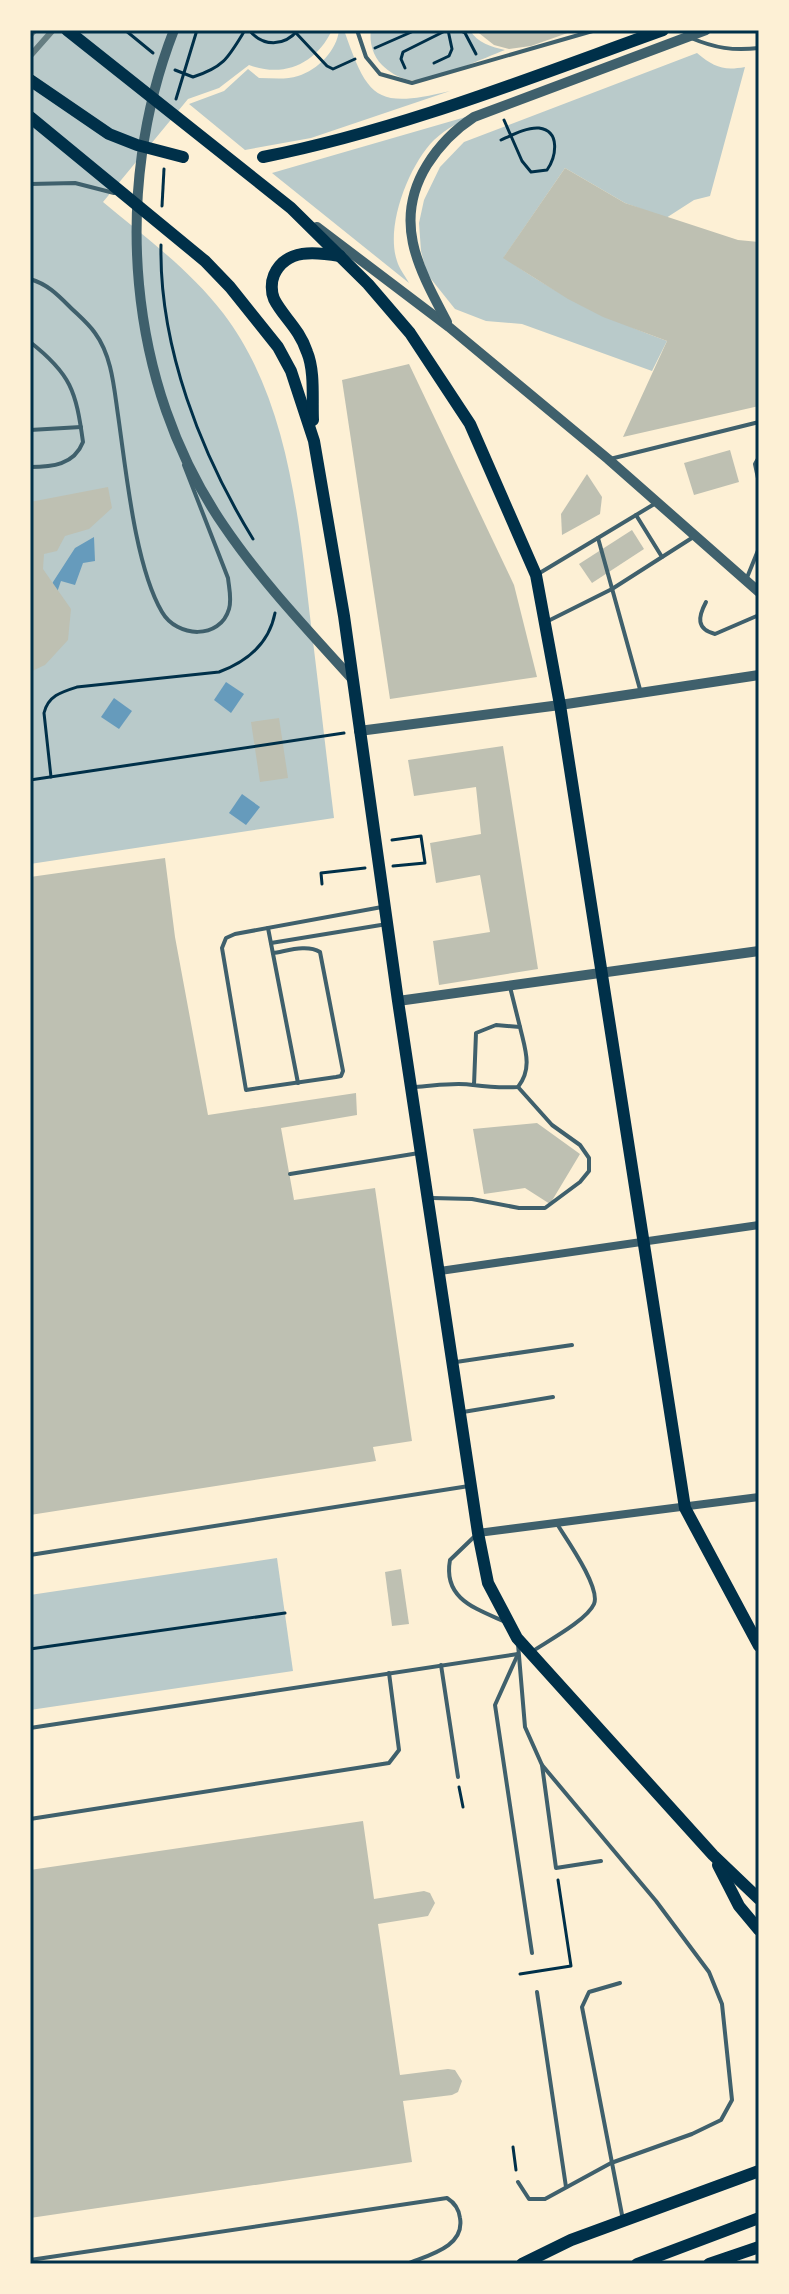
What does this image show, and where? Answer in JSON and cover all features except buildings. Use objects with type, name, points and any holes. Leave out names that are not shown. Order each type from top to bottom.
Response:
[{"type":"main road","points":[[67,30],[291,208],[410,333],[470,424],[536,575],[560,705],[685,1508],[759,1646]]},
{"type":"main road","points":[[263,157],[326,145],[473,98],[663,30]]},
{"type":"main road","points":[[30,80],[109,134],[183,157]]},
{"type":"main road","points":[[30,117],[205,261],[230,287],[278,347],[291,371],[314,441]]},
{"type":"main road","points":[[340,256],[315,252],[296,255],[279,264],[271,281],[273,298],[300,333],[309,356],[314,441],[353,680],[398,1001],[488,1583],[525,1653],[713,1855],[757,1893]]},
{"type":"main road","points":[[713,1855],[739,1906],[759,1930]]},
{"type":"main road","points":[[522,2264],[571,2240],[759,2171]]},
{"type":"main road","points":[[637,2264],[759,2218]]},
{"type":"main road","points":[[709,2264],[759,2247]]},
{"type":"street","points":[[174,30],[149,115],[139,199],[139,291],[157,388],[175,440],[222,524],[273,593],[353,680]]},
{"type":"street","points":[[449,327],[422,275],[411,239],[409,215],[416,182],[452,132],[487,111],[706,30]]},
{"type":"street","points":[[291,208],[449,327],[608,459],[759,592]]},
{"type":"street","points":[[359,731],[759,675]]},
{"type":"street","points":[[398,1001],[759,951]]},
{"type":"street","points":[[440,1271],[759,1225]]},
{"type":"street","points":[[478,1533],[759,1497]]},
{"type":"lane","points":[[357,30],[366,57],[380,74],[412,83],[596,30]]},
{"type":"lane","points":[[689,37],[716,48],[738,51],[759,48]]},
{"type":"lane","points":[[30,184],[75,183],[123,195]]},
{"type":"lane","points":[[30,279],[44,283],[57,293],[95,333],[105,351],[145,571],[169,622],[182,631],[209,631],[222,623],[229,609],[228,578],[175,440]]},
{"type":"lane","points":[[30,342],[55,362],[66,376],[79,411],[83,442],[72,459],[61,464],[30,467]]},
{"type":"lane","points":[[608,459],[759,422]]},
{"type":"lane","points":[[30,430],[81,427]]},
{"type":"lane","points":[[759,457],[755,464],[759,483]]},
{"type":"lane","points":[[536,575],[656,503]]},
{"type":"lane","points":[[636,515],[662,557]]},
{"type":"lane","points":[[546,622],[612,589],[695,536]]},
{"type":"lane","points":[[598,538],[641,693]]},
{"type":"lane","points":[[746,581],[759,548]]},
{"type":"lane","points":[[706,602],[699,621],[704,630],[715,634],[759,615]]},
{"type":"lane","points":[[273,953],[314,948],[320,952],[343,1071],[341,1076],[336,1077],[246,1090],[222,948],[226,938],[385,907]]},
{"type":"lane","points":[[271,943],[387,924]]},
{"type":"lane","points":[[268,928],[298,1083]]},
{"type":"lane","points":[[412,1087],[518,1087],[526,1077],[528,1063],[510,987]]},
{"type":"lane","points":[[474,1085],[476,1033],[496,1025],[520,1027]]},
{"type":"lane","points":[[429,1198],[472,1199],[519,1208],[545,1208],[580,1182],[589,1171],[589,1158],[580,1145],[552,1125],[518,1087]]},
{"type":"lane","points":[[290,1174],[421,1153]]},
{"type":"lane","points":[[454,1362],[572,1345]]},
{"type":"lane","points":[[461,1413],[553,1397]]},
{"type":"lane","points":[[30,1555],[471,1485]]},
{"type":"lane","points":[[30,1728],[525,1653],[588,1613],[595,1602],[589,1579],[557,1524]]},
{"type":"lane","points":[[478,1533],[450,1560],[450,1583],[463,1602],[510,1624]]},
{"type":"lane","points":[[518,2182],[525,2195],[534,2201],[545,2199],[611,2163],[692,2134],[721,2120],[732,2100],[724,2015],[709,1972],[691,1944],[542,1765],[525,1727],[525,1653]]},
{"type":"lane","points":[[525,1653],[495,1705],[532,1953]]},
{"type":"lane","points":[[441,1665],[458,1777]]},
{"type":"lane","points":[[30,1819],[389,1763],[399,1750],[389,1673]]},
{"type":"lane","points":[[542,1765],[556,1868],[601,1861]]},
{"type":"lane","points":[[620,1983],[589,1992],[582,2007],[623,2221]]},
{"type":"lane","points":[[537,1992],[566,2187]]},
{"type":"lane","points":[[30,2260],[447,2198],[459,2211],[462,2227],[456,2238],[446,2248],[407,2264]]},
{"type":"path","points":[[125,30],[162,60]]},
{"type":"path","points":[[174,70],[193,77],[216,69],[247,30],[264,42],[276,44],[297,32],[316,52]]},
{"type":"path","points":[[410,72],[401,59],[403,52],[447,30],[456,30]]},
{"type":"path","points":[[429,65],[449,56],[452,49],[448,33]]},
{"type":"path","points":[[501,140],[518,133]]},
{"type":"path","points":[[44,713],[51,777]]},
{"type":"path","points":[[30,780],[359,731]]},
{"type":"path","points":[[376,843],[421,836],[425,863]]},
{"type":"path","points":[[321,873],[322,884]]},
{"type":"path","points":[[30,1649],[285,1613]]},
{"type":"path","points":[[458,1777],[463,1807]]},
{"type":"path","points":[[520,1974],[571,1966],[556,1868]]},
{"type":"path","points":[[513,2147],[518,2182]]},
{"type":"shaded area","points":[[30,30],[332,30],[317,52],[298,65],[274,70],[249,65],[219,88],[188,99],[103,202],[166,254],[210,297],[245,347],[263,383],[277,422],[295,503],[334,818],[30,864]]},
{"type":"shaded area","points":[[339,30],[344,30],[360,71],[378,93],[406,99],[450,91],[311,138],[245,150],[189,104],[224,91],[248,69],[259,78],[289,78],[305,73],[330,52]]},
{"type":"shaded area","points":[[371,30],[470,30],[481,41],[505,50],[443,74],[409,80],[391,72],[379,61],[372,49]]},
{"type":"shaded area","points":[[697,53],[719,67],[745,67],[710,196],[694,200],[666,218],[625,203],[565,168],[504,257],[582,305],[667,341],[652,371],[522,324],[486,321],[455,309],[427,274],[421,251],[419,223],[424,200],[440,167],[464,142]]},
{"type":"shaded area","points":[[476,114],[434,140],[408,180],[397,214],[394,247],[398,264],[409,283],[272,173]]},
{"type":"shaded area","points":[[277,1558],[293,1671],[30,1710],[30,1595]]},
{"type":"water","points":[[94,537],[95,561],[83,563],[75,585],[61,581],[54,601],[42,599],[75,548]]},
{"type":"water","points":[[226,682],[244,694],[231,713],[214,700]]},
{"type":"water","points":[[114,698],[132,711],[119,729],[101,717]]},
{"type":"water","points":[[242,794],[260,807],[246,825],[229,813]]},
{"type":"railway","points":[[30,35],[35,30]]},
{"type":"railway","points":[[30,56],[53,30]]}]
